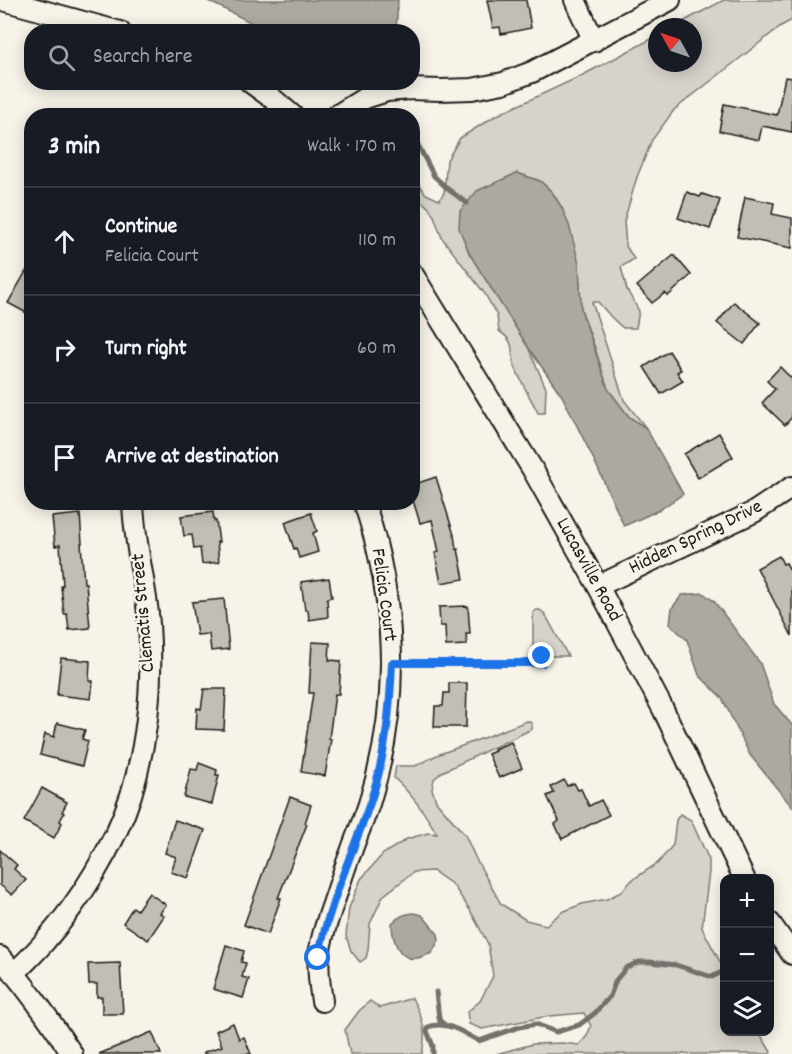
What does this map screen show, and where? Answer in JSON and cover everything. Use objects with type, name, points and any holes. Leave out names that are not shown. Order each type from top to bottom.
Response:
[{"type":"street","points":[[3,0],[91,24]]},
{"type":"street","points":[[575,0],[594,41]]},
{"type":"street","points":[[420,89],[472,88],[503,83],[532,72],[670,0]]},
{"type":"street","points":[[261,90],[284,108]]},
{"type":"street","points":[[349,108],[365,98],[395,90]]},
{"type":"street","name":"Lucasville Road","points":[[420,286],[533,470],[598,586],[663,709],[742,874]]},
{"type":"street","name":"Hidden Spring Drive","points":[[598,586],[754,512],[791,489]]},
{"type":"street","name":"Clematis Street","points":[[15,973],[47,940],[75,903],[100,864],[131,796],[142,747],[149,698],[151,660],[149,622],[133,510]]},
{"type":"street","name":"Felicia Court","points":[[322,1001],[318,958],[323,932],[371,799],[382,758],[390,706],[392,663],[390,621],[383,573],[367,510]]},
{"type":"street","points":[[774,928],[792,954]]},
{"type":"street","points":[[0,957],[44,1011],[72,1054]]},
{"type":"path","points":[[392,663],[542,663],[542,656]]},
{"type":"shaded area","points":[[206,0],[398,0],[396,24],[254,24]]},
{"type":"shaded area","points":[[724,0],[792,0],[792,20],[781,26],[674,110],[652,140],[637,177],[624,221],[626,246],[634,259],[621,267],[627,290],[639,311],[636,328],[623,328],[598,302],[592,302],[624,400],[646,428],[629,417],[608,389],[581,309],[579,263],[562,208],[552,192],[540,181],[517,173],[477,191],[469,253],[528,347],[546,388],[545,413],[538,413],[524,386],[514,363],[509,340],[499,331],[497,316],[485,294],[442,238],[434,216],[420,200],[420,186],[426,194],[439,200],[444,193],[447,160],[460,138],[495,116],[581,76],[648,41],[648,72],[702,72],[702,18],[690,18]]},
{"type":"shaded area","points":[[517,173],[540,181],[552,192],[562,208],[579,263],[581,309],[608,389],[629,417],[646,428],[683,494],[659,510],[624,526],[562,396],[469,253],[459,228],[460,211],[477,191]]},
{"type":"shaded area","points":[[703,593],[714,601],[760,663],[774,704],[792,725],[792,807],[750,755],[722,698],[699,675],[687,640],[670,624],[672,608],[682,595]]},
{"type":"shaded area","points":[[536,610],[545,614],[568,656],[533,656],[533,613]]},
{"type":"shaded area","points":[[527,721],[532,723],[532,729],[442,772],[434,779],[432,789],[436,801],[465,835],[501,904],[526,920],[546,925],[562,912],[582,904],[607,899],[621,892],[632,880],[658,863],[673,845],[676,820],[680,814],[691,820],[709,860],[702,928],[720,962],[720,1036],[761,1036],[771,1052],[769,1054],[496,1054],[533,1044],[579,1045],[587,1036],[591,1026],[584,1013],[549,1016],[482,1029],[469,1024],[467,1012],[480,1001],[493,976],[488,944],[470,910],[453,885],[433,871],[414,872],[383,896],[370,924],[366,958],[360,962],[351,951],[346,936],[349,908],[361,879],[383,854],[407,839],[428,833],[437,834],[418,804],[394,778],[396,766],[415,766],[437,755]]},
{"type":"shaded area","points":[[414,913],[422,915],[438,934],[439,940],[432,953],[418,958],[411,958],[401,953],[393,935],[392,923],[402,916]]},
{"type":"shaded area","points":[[412,998],[423,1025],[422,1054],[350,1054],[345,1030],[359,1011],[370,1001],[380,1008]]},
{"type":"building","points":[[487,0],[526,0],[531,28],[501,34],[500,27],[493,28]]},
{"type":"building","points":[[785,77],[792,78],[792,132],[762,126],[759,140],[719,131],[724,104],[777,115]]},
{"type":"building","points":[[687,192],[720,200],[710,229],[678,218]]},
{"type":"building","points":[[745,197],[774,203],[772,214],[792,218],[792,248],[737,237]]},
{"type":"building","points":[[674,255],[691,275],[668,296],[665,293],[652,303],[637,286]]},
{"type":"building","points":[[24,275],[24,312],[8,303]]},
{"type":"building","points":[[734,302],[760,323],[744,344],[717,323]]},
{"type":"building","points":[[669,351],[681,370],[677,372],[683,381],[661,394],[644,367]]},
{"type":"building","points":[[780,367],[792,379],[792,417],[785,425],[762,403],[775,389],[767,381]]},
{"type":"building","points":[[719,433],[733,457],[698,478],[684,454]]},
{"type":"building","points":[[436,477],[454,535],[456,549],[458,549],[464,579],[441,583],[435,553],[439,552],[432,520],[420,523],[416,510],[420,510],[420,482]]},
{"type":"building","points":[[213,512],[219,542],[217,542],[219,562],[202,564],[200,548],[194,549],[192,535],[184,536],[181,516]]},
{"type":"building","points":[[311,513],[317,531],[313,533],[318,552],[299,558],[285,522]]},
{"type":"building","points":[[80,514],[84,583],[86,583],[90,628],[69,630],[67,614],[64,614],[61,586],[63,585],[60,545],[55,546],[52,517]]},
{"type":"building","points":[[779,556],[792,574],[792,636],[757,568]]},
{"type":"building","points":[[329,578],[332,597],[327,598],[328,617],[309,620],[308,610],[305,610],[301,582]]},
{"type":"building","points":[[224,599],[229,649],[211,651],[209,634],[197,635],[192,602]]},
{"type":"building","points":[[468,606],[470,634],[466,634],[467,645],[446,646],[445,626],[440,626],[439,607]]},
{"type":"building","points":[[312,642],[330,643],[329,660],[341,661],[339,694],[335,694],[325,776],[301,772],[313,693],[309,693]]},
{"type":"building","points":[[61,658],[90,661],[89,681],[93,681],[91,699],[57,695]]},
{"type":"building","points":[[449,683],[467,683],[466,727],[434,727],[435,706],[443,706],[444,693],[449,693]]},
{"type":"building","points":[[204,689],[226,689],[224,730],[196,729],[197,708],[201,709]]},
{"type":"building","points":[[57,723],[85,730],[82,739],[88,741],[82,766],[40,755],[45,734],[54,737]]},
{"type":"building","points":[[511,742],[522,768],[499,778],[488,754]]},
{"type":"building","points":[[199,763],[217,770],[216,775],[219,775],[212,804],[184,797],[191,769],[197,770]]},
{"type":"building","points":[[564,780],[567,786],[574,783],[578,790],[581,789],[589,806],[601,800],[609,815],[562,839],[555,824],[559,821],[547,796],[554,793],[551,787]]},
{"type":"building","points":[[42,788],[67,802],[62,812],[64,813],[60,821],[62,823],[54,838],[24,821]]},
{"type":"building","points":[[290,797],[311,805],[305,823],[307,824],[278,898],[281,898],[268,934],[244,925]]},
{"type":"building","points":[[175,820],[205,830],[188,878],[171,872],[176,857],[165,853]]},
{"type":"building","points":[[0,850],[17,865],[14,869],[26,880],[12,895],[0,885]]},
{"type":"building","points":[[149,893],[166,905],[160,913],[164,916],[148,940],[123,923],[133,907],[137,910]]},
{"type":"building","points":[[226,945],[244,951],[241,962],[246,963],[242,977],[249,979],[243,998],[213,989]]},
{"type":"building","points":[[120,963],[123,1014],[102,1014],[102,997],[97,997],[97,984],[89,984],[88,964]]},
{"type":"building","points":[[233,1023],[239,1039],[244,1037],[251,1054],[204,1054],[204,1052],[222,1046],[216,1031]]},
{"type":"building","points":[[152,1032],[161,1054],[99,1054]]},
{"type":"waterway","points":[[420,149],[434,176],[467,203]]},
{"type":"waterway","points":[[433,1054],[433,1046],[427,1031],[428,1027],[435,1025],[455,1028],[479,1041],[519,1027],[536,1024],[556,1032],[579,1025],[595,1013],[610,996],[616,980],[626,968],[639,962],[676,965],[712,977],[720,973]]},
{"type":"waterway","points":[[436,992],[439,1018],[445,1025]]},
{"type":"route","points":[[318,958],[323,932],[371,799],[382,758],[390,706],[392,663],[542,663],[542,656]]}]
